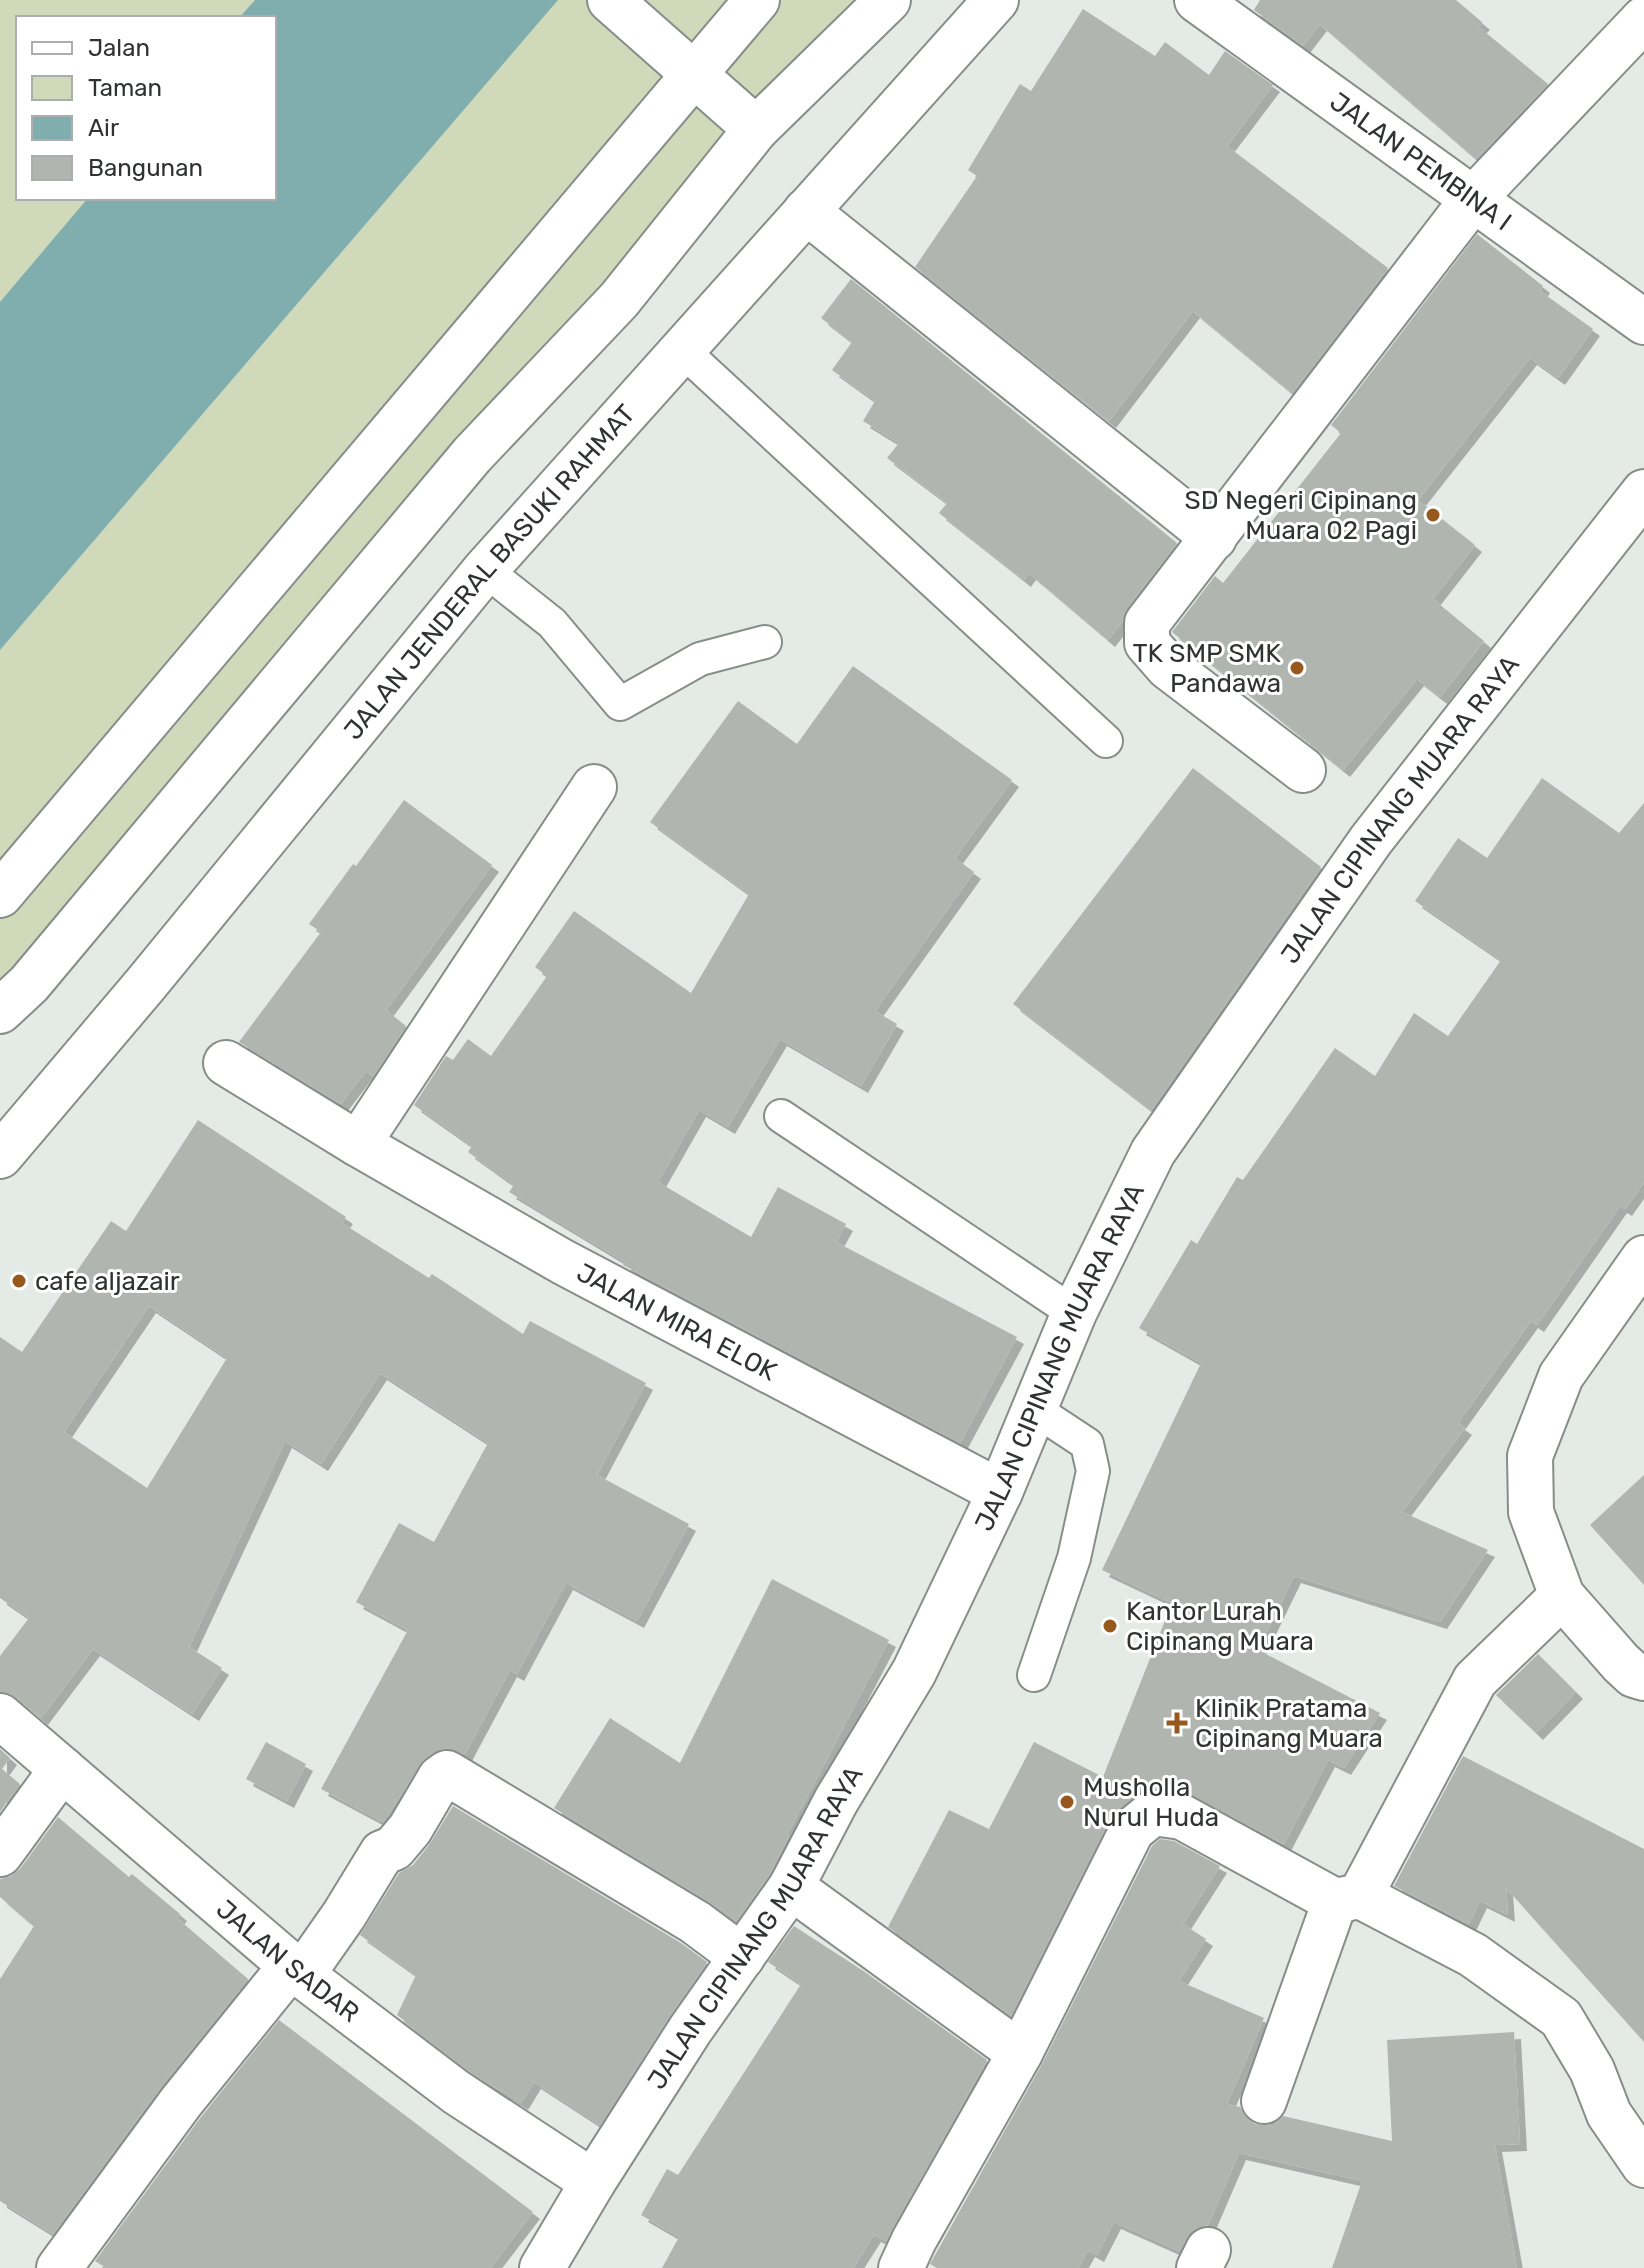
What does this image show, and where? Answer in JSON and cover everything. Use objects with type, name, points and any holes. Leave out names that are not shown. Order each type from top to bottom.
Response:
[{"type":"street","points":[[610,0],[756,129]]},
{"type":"street","points":[[0,1011],[29,984],[472,455],[619,300],[756,129],[888,0]]},
{"type":"street","name":"JALAN JENDERAL BASUKI RAHMAT","points":[[0,1156],[145,985],[485,570],[996,0]]},
{"type":"street","name":"JALAN PEMBINA I","points":[[1197,0],[1644,322]]},
{"type":"street","points":[[0,895],[745,14]]},
{"type":"street","points":[[1303,770],[1168,667],[1147,643],[1147,623],[1473,199],[1644,19]]},
{"type":"street","points":[[806,211],[1214,538]]},
{"type":"street","name":"JALAN CIPINANG MUARA RAYA","points":[[542,2268],[690,2030],[791,1887],[836,1801],[914,1672],[1000,1492],[1074,1313],[1153,1152],[1371,840],[1644,492]]},
{"type":"street","points":[[358,1144],[594,787]]},
{"type":"street","name":"JALAN MIRA ELOK","points":[[226,1063],[358,1144],[563,1262],[1000,1492]]},
{"type":"street","points":[[1644,1258],[1561,1376],[1530,1456],[1531,1512],[1562,1596],[1621,1663],[1634,1675],[1644,1678]]},
{"type":"street","points":[[1264,2101],[1347,1898],[1475,1680],[1562,1596]]},
{"type":"street","name":"JALAN SADAR","points":[[0,1716],[296,1970],[456,2092],[593,2182]]},
{"type":"street","points":[[0,1854],[62,1769]]},
{"type":"street","points":[[59,2268],[172,2114],[344,1915],[382,1853],[394,1848],[410,1829],[440,1778],[447,1773],[695,1922],[742,1957]]},
{"type":"street","points":[[901,2268],[1020,2053],[1132,1830],[1153,1813],[1182,1817],[1347,1898],[1473,1955],[1561,2018],[1592,2070],[1609,2114],[1644,2165]]},
{"type":"street","points":[[791,1887],[1020,2053]]},
{"type":"lane","points":[[681,349],[1106,741]]},
{"type":"lane","points":[[485,570],[552,623],[620,704],[700,659],[765,642]]},
{"type":"lane","points":[[781,1116],[1074,1313]]},
{"type":"lane","points":[[1034,1409],[1087,1444],[1093,1471],[1074,1558],[1034,1675]]},
{"type":"green space","points":[[0,0],[888,0],[0,1011]]},
{"type":"water","points":[[255,0],[558,0],[0,650],[0,302],[86,200],[276,200],[276,16],[241,16]]},
{"type":"building","points":[[1260,0],[1456,0],[1483,23],[1479,27],[1548,84],[1476,159],[1320,24],[1303,46],[1254,10]]},
{"type":"building","points":[[1083,9],[1155,56],[1165,42],[1209,75],[1225,51],[1273,85],[1227,146],[1388,268],[1292,393],[1193,311],[1109,421],[915,267],[977,176],[968,170],[1020,84],[1031,91]]},
{"type":"building","points":[[1477,234],[1543,286],[1540,291],[1593,329],[1558,378],[1530,358],[1418,500],[1475,545],[1433,599],[1484,641],[1440,697],[1417,679],[1343,770],[1172,632],[1215,576],[1223,583],[1341,433],[1331,425]]},
{"type":"building","points":[[851,279],[1177,543],[1127,608],[1122,622],[1108,640],[1029,573],[1024,580],[939,513],[947,503],[887,458],[899,443],[863,421],[875,401],[832,370],[852,342],[821,318]]},
{"type":"building","points":[[853,666],[1012,780],[955,858],[974,872],[875,1011],[897,1024],[861,1086],[780,1039],[728,1127],[699,1110],[658,1182],[751,1237],[778,1187],[846,1224],[836,1242],[1017,1337],[960,1443],[623,1265],[625,1262],[509,1192],[514,1185],[468,1152],[472,1146],[414,1105],[446,1056],[453,1060],[468,1039],[491,1056],[547,976],[535,967],[574,911],[691,993],[749,894],[650,822],[738,701],[797,744]]},
{"type":"building","points":[[1193,768],[1321,867],[1151,1110],[1013,1004]]},
{"type":"building","points":[[1542,778],[1619,833],[1644,803],[1644,1182],[1625,1209],[1620,1206],[1537,1325],[1531,1321],[1458,1423],[1465,1428],[1402,1512],[1488,1550],[1440,1622],[1294,1576],[1258,1650],[1380,1713],[1344,1768],[1328,1760],[1284,1844],[1185,1792],[1147,1789],[1116,1811],[1011,2016],[888,1927],[949,1810],[989,1829],[1034,1742],[1103,1777],[1172,1603],[1102,1570],[1201,1363],[1139,1328],[1191,1240],[1197,1244],[1237,1177],[1243,1180],[1335,1048],[1375,1076],[1414,1013],[1448,1036],[1501,960],[1415,901],[1458,838],[1487,858]]},
{"type":"building","points":[[404,800],[492,865],[386,1010],[406,1026],[373,1076],[366,1071],[341,1104],[239,1042],[321,932],[309,924]]},
{"type":"building","points":[[198,1120],[346,1217],[342,1223],[429,1278],[432,1274],[523,1334],[530,1321],[646,1383],[597,1475],[689,1524],[637,1621],[566,1583],[517,1674],[510,1670],[465,1754],[445,1748],[425,1758],[383,1822],[321,1789],[408,1630],[356,1602],[399,1523],[434,1542],[488,1443],[380,1373],[321,1464],[285,1441],[189,1647],[222,1668],[192,1714],[93,1649],[41,1718],[16,1697],[0,1692],[0,1656],[29,1618],[0,1598],[0,1337],[22,1352],[111,1221],[126,1231]],"holes":[[[149,1306],[227,1358],[147,1488],[64,1432]]]},
{"type":"building","points":[[1644,1475],[1644,1585],[1590,1525]]},
{"type":"building","points":[[772,1579],[889,1640],[787,1835],[770,1874],[736,1921],[554,1808],[610,1718],[680,1763]]},
{"type":"building","points":[[1538,1654],[1576,1692],[1536,1733],[1496,1695]]},
{"type":"building","points":[[266,1742],[306,1764],[287,1801],[246,1779]]},
{"type":"building","points":[[0,1749],[10,1758],[2,1769],[20,1784],[0,1812]]},
{"type":"building","points":[[1463,1756],[1644,1849],[1644,2042],[1506,1888],[1508,1915],[1480,1901],[1469,1924],[1394,1886]]},
{"type":"building","points":[[453,1806],[681,1943],[707,1962],[600,2125],[534,2082],[521,2103],[470,2072],[397,2015],[416,1975],[360,1935],[399,1873],[413,1865]]},
{"type":"building","points":[[58,1817],[129,1877],[132,1874],[180,1914],[177,1918],[248,1979],[161,2087],[53,2234],[0,2201],[0,1979],[34,1926],[0,1897],[0,1879],[20,1869]]},
{"type":"building","points":[[1160,1839],[1174,1841],[1220,1866],[1183,1924],[1206,1939],[1179,1981],[1264,2018],[1227,2104],[1240,2107],[1246,2118],[1255,2124],[1269,2125],[1283,2116],[1392,2141],[1387,2040],[1514,2032],[1520,2144],[1495,2145],[1517,2268],[1332,2268],[1362,2181],[1239,2153],[1208,2225],[1194,2230],[1179,2251],[1114,2222],[1097,2255],[1088,2250],[1078,2268],[937,2268],[930,2264],[1042,2064],[1152,1846]]},
{"type":"building","points":[[794,1926],[865,1972],[987,2060],[886,2241],[874,2235],[853,2268],[662,2268],[679,2237],[641,2215],[667,2169],[678,2175],[801,1984],[768,1962]]},
{"type":"building","points":[[279,2020],[533,2212],[490,2268],[106,2268],[95,2261],[201,2117]]},
{"type":"place","name":"SD Negeri Cipinang Muara 02 Pagi","points":[[1433,515]]},
{"type":"place","name":"TK SMP SMK Pandawa","points":[[1297,668]]},
{"type":"place","name":"cafe aljazair","points":[[19,1281]]},
{"type":"place","name":"Kantor Lurah Cipinang Muara","points":[[1110,1626]]},
{"type":"place","name":"Klinik Pratama Cipinang Muara","points":[[1177,1723]]},
{"type":"place","name":"Musholla Nurul Huda","points":[[1067,1802]]}]
